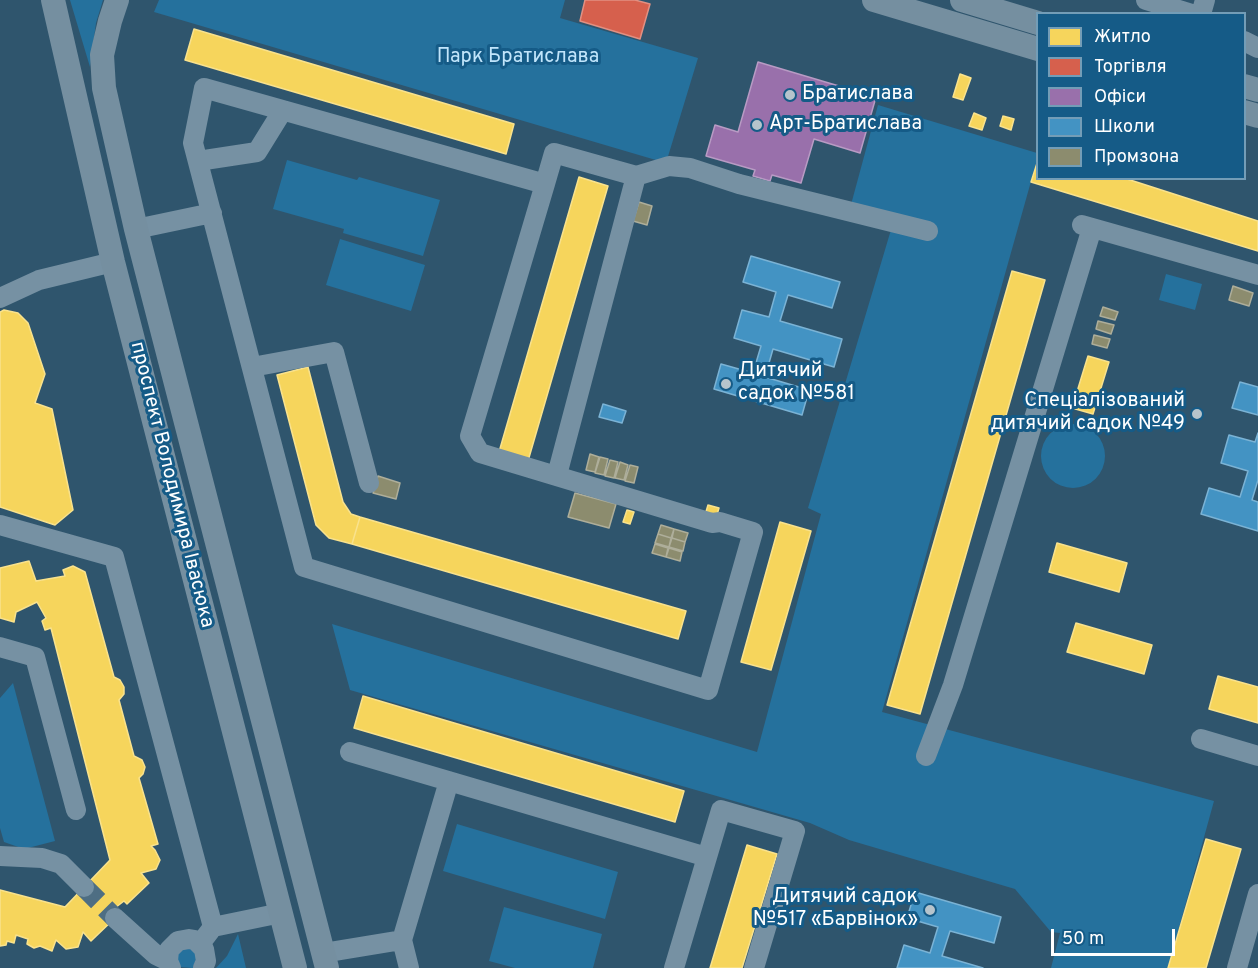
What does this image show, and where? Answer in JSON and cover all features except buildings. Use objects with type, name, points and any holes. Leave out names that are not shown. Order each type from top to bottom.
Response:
[{"type":"main road","name":"проспект Володимира Івасюка","points":[[53,0],[113,262],[295,968]]},
{"type":"main road","name":"проспект Володимира Івасюка","points":[[117,0],[102,55],[104,88],[136,229],[325,961]]},
{"type":"main road","points":[[874,0],[1036,49]]},
{"type":"main road","points":[[962,0],[1036,22]]},
{"type":"main road","points":[[281,913],[310,907]]},
{"type":"lane","points":[[1146,0],[1185,12]]},
{"type":"lane","points":[[544,184],[204,88],[193,143],[304,567],[708,690],[753,532],[720,522],[712,523],[480,453],[470,436],[554,153],[636,176],[669,165],[690,168],[750,186],[928,231]]},
{"type":"lane","points":[[198,161],[257,152],[283,110]]},
{"type":"lane","points":[[557,476],[636,176]]},
{"type":"lane","points":[[136,229],[212,213]]},
{"type":"lane","points":[[926,756],[954,686],[1086,226],[1258,275]]},
{"type":"lane","points":[[0,298],[39,280],[113,262]]},
{"type":"lane","points":[[252,367],[334,352],[369,483]]},
{"type":"lane","points":[[0,525],[114,557],[213,927]]},
{"type":"lane","points":[[0,647],[35,657],[76,810]]},
{"type":"lane","points":[[1201,739],[1258,756]]},
{"type":"lane","points":[[350,752],[707,857]]},
{"type":"lane","points":[[409,968],[402,940],[449,781]]},
{"type":"lane","points":[[674,968],[721,810],[795,831],[754,968]]},
{"type":"lane","points":[[0,856],[42,858],[61,864],[84,887]]},
{"type":"lane","points":[[1237,968],[1258,894]]},
{"type":"lane","points":[[200,944],[213,927],[281,913]]},
{"type":"lane","points":[[115,918],[169,965]]},
{"type":"lane","points":[[169,965],[169,950],[178,941],[189,939],[200,944],[206,955],[203,968]]},
{"type":"lane","points":[[325,961],[402,940]]},
{"type":"green space","points":[[70,0],[103,0],[96,23],[90,67]]},
{"type":"green space","name":"Парк Братислава","points":[[159,0],[565,0],[560,18],[698,58],[666,163],[154,12]]},
{"type":"green space","points":[[878,105],[1036,153],[1036,164],[882,712],[1214,801],[1168,968],[1051,968],[1060,933],[1051,932],[1015,889],[849,840],[810,823],[350,690],[332,624],[757,752],[821,514],[808,508],[893,223],[849,212]]},
{"type":"green space","points":[[287,160],[440,200],[423,256],[343,233],[344,229],[273,209]]},
{"type":"green space","points":[[340,239],[425,265],[411,311],[326,285]]},
{"type":"green space","points":[[1166,274],[1202,284],[1195,310],[1159,300]]},
{"type":"green space","points":[[1073,424],[1085,426],[1096,433],[1103,444],[1105,456],[1103,468],[1096,479],[1085,486],[1073,488],[1061,486],[1050,479],[1043,468],[1041,456],[1043,444],[1050,433],[1061,426]]},
{"type":"green space","points":[[13,683],[55,841],[24,849],[4,842],[0,828],[0,698]]},
{"type":"green space","points":[[457,824],[618,872],[605,919],[443,871]]},
{"type":"green space","points":[[504,907],[602,934],[593,968],[515,968],[489,961]]},
{"type":"green space","points":[[238,934],[246,968],[216,968],[227,956]]},
{"type":"green space","points":[[185,945],[198,953],[193,968],[179,967],[175,953]]},
{"type":"tunnel","points":[[84,887],[115,918]]},
{"type":"place","name":"Братислава","points":[[790,95]]},
{"type":"place","name":"Арт-Братислава","points":[[757,125]]},
{"type":"place","name":"Дитячий садок №581","points":[[726,384]]},
{"type":"place","name":"Спеціалізований дитячий садок №49","points":[[1197,414]]},
{"type":"place","name":"Дитячий садок №517 «Барвінок»","points":[[930,910]]}]
